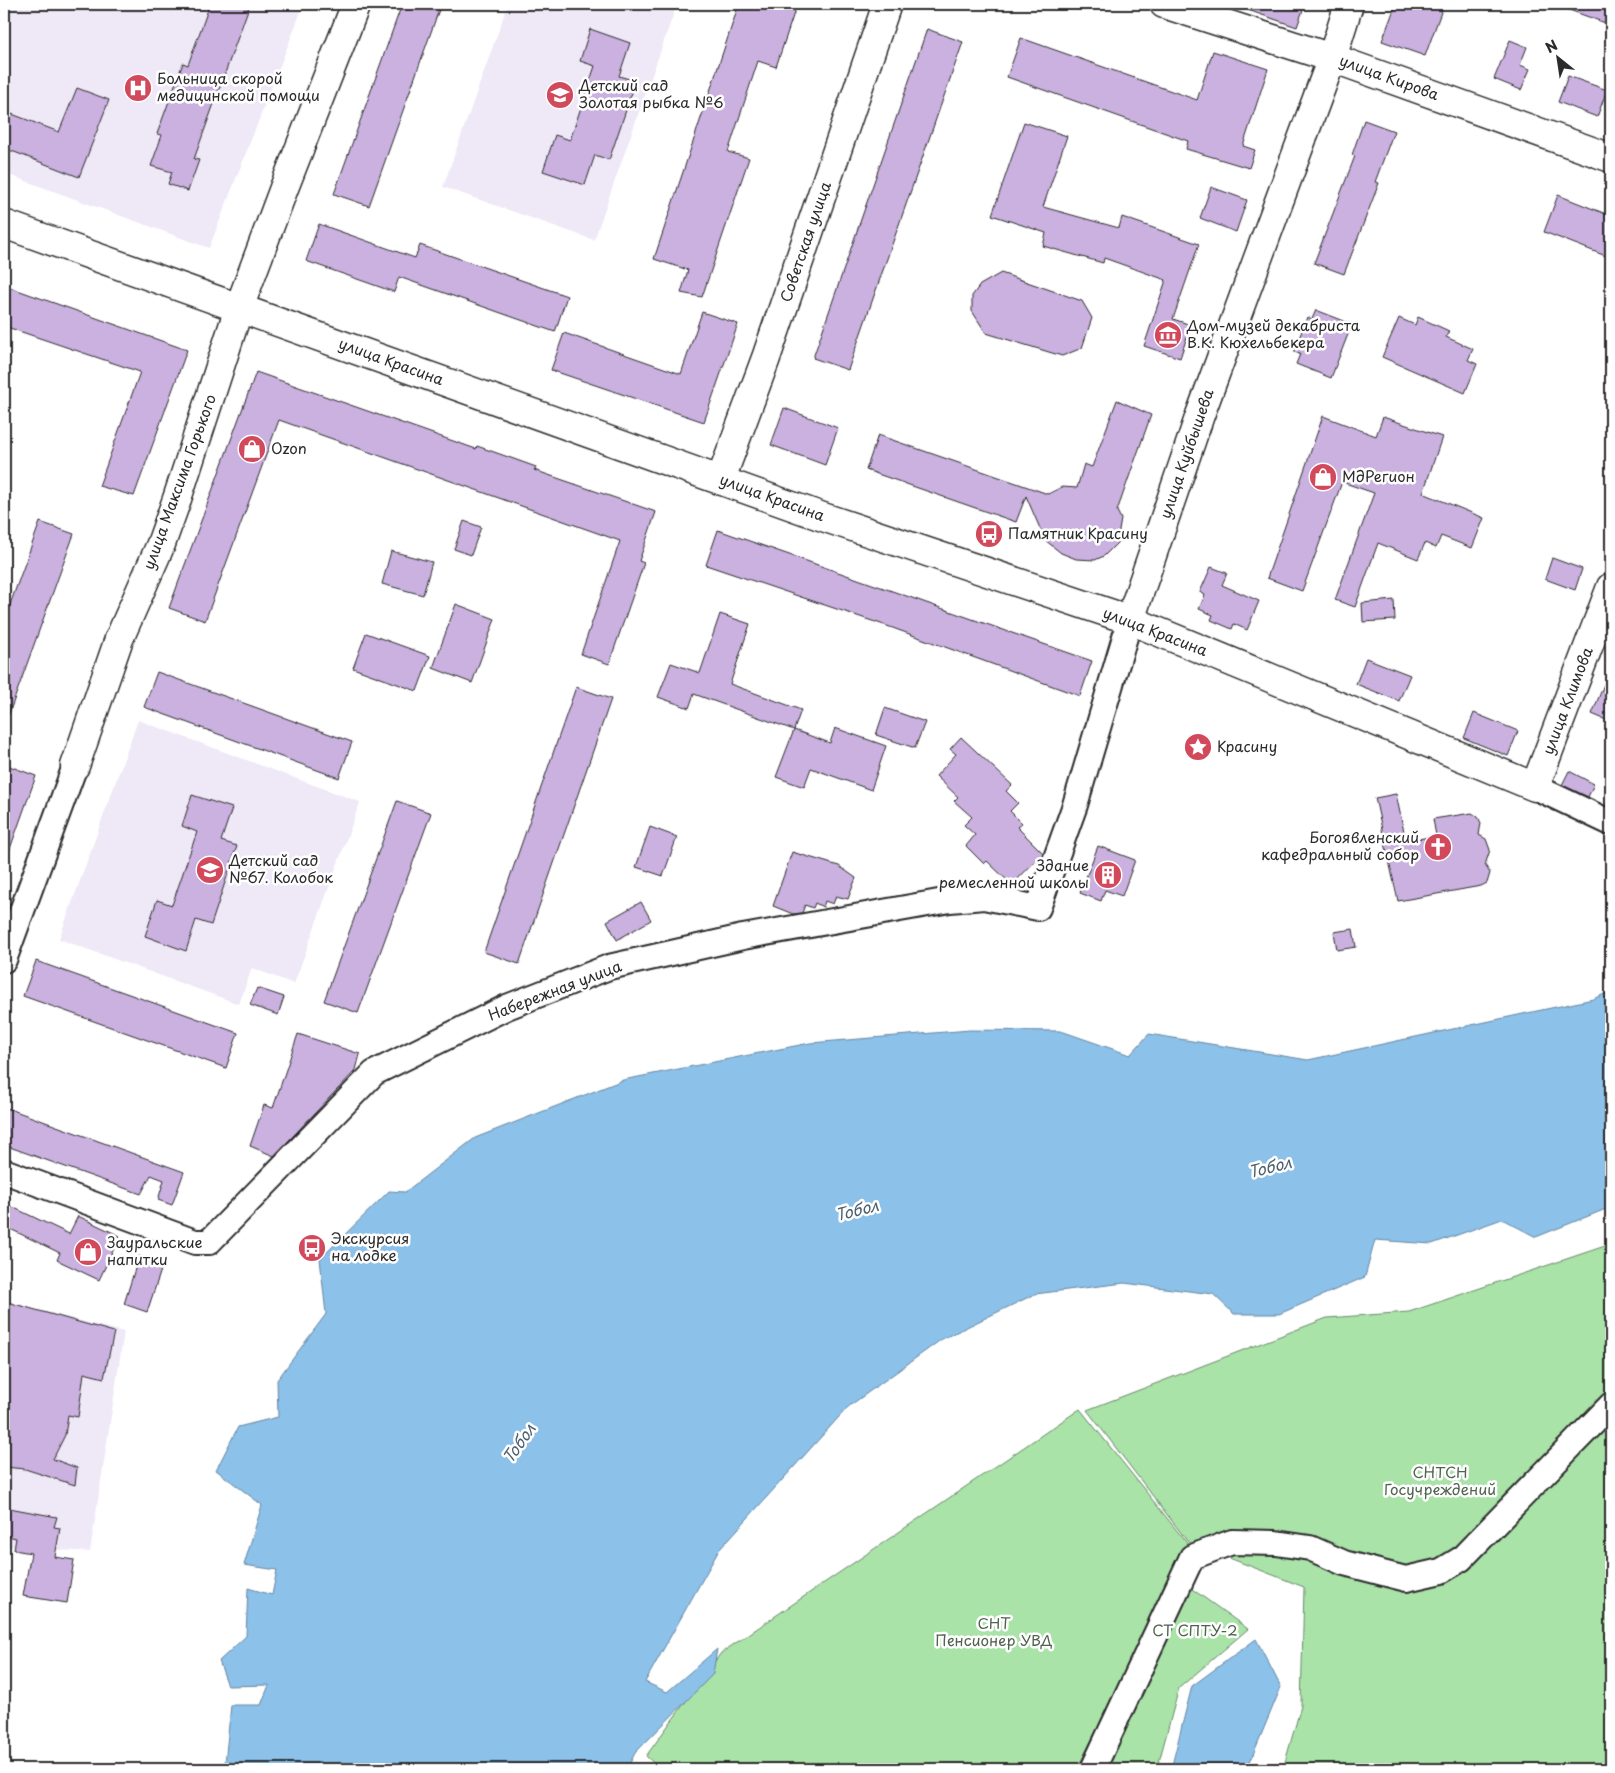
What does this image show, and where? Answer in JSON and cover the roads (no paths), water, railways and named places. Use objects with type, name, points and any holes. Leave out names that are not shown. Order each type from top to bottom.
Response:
[{"type":"street","name":"улица Максима Горького","points":[[4,960],[119,639],[161,544],[239,308],[356,4]]},
{"type":"street","name":"Советская улица","points":[[721,479],[766,358],[887,4]]},
{"type":"street","name":"улица Кирова","points":[[1164,4],[1332,58],[1611,158]]},
{"type":"street","name":"улица Куйбышева","points":[[1038,908],[1075,805],[1130,620],[1203,406],[1332,58],[1349,4]]},
{"type":"street","name":"улица Красина","points":[[4,224],[829,519],[1130,620],[1535,787]]},
{"type":"street","name":"улица Климова","points":[[1535,787],[1611,587]]},
{"type":"street","points":[[1535,787],[1611,823]]},
{"type":"street","name":"Набережная улица","points":[[4,1171],[195,1242],[209,1242],[374,1073],[507,1007],[609,967],[744,937],[950,900],[984,897],[1038,908]]},
{"type":"street","points":[[1093,1769],[1192,1557],[1232,1542],[1276,1542],[1310,1548],[1344,1564],[1406,1579],[1441,1571],[1461,1559],[1611,1405]]},
{"type":"water","name":"Тобол","points":[[1611,991],[1611,1207],[1536,1237],[1502,1219],[1432,1244],[1375,1240],[1365,1277],[1279,1314],[1234,1314],[1213,1294],[1124,1283],[1035,1294],[942,1339],[848,1407],[719,1550],[645,1682],[667,1692],[717,1649],[713,1674],[635,1753],[627,1769],[235,1769],[225,1763],[231,1705],[261,1705],[269,1685],[228,1686],[219,1661],[246,1636],[248,1588],[272,1595],[277,1570],[244,1565],[262,1505],[216,1470],[238,1427],[278,1417],[277,1380],[326,1314],[320,1259],[389,1191],[405,1192],[475,1138],[623,1080],[810,1043],[970,1030],[1061,1031],[1130,1055],[1149,1034],[1308,1060],[1593,999]]},
{"type":"water","points":[[1256,1639],[1281,1687],[1247,1769],[1171,1769],[1192,1686]]},
{"type":"place","name":"Больница скорой медицинской помощи","points":[[138,88]]},
{"type":"place","name":"Детский сад Золотая рыбка №6","points":[[560,95]]},
{"type":"place","name":"Дом-музей декабриста В.К. Кюхельбекера","points":[[1168,335]]},
{"type":"place","name":"Ozon","points":[[252,449]]},
{"type":"place","name":"МдРегион","points":[[1323,477]]},
{"type":"place","name":"Памятник Красину","points":[[989,534]]},
{"type":"place","name":"Красину","points":[[1198,747]]},
{"type":"place","name":"Богоявленский кафедральный собор","points":[[1438,847]]},
{"type":"place","name":"Детский сад №67. Колобок","points":[[210,870]]},
{"type":"place","name":"Здание ремесленной школы","points":[[1108,875]]},
{"type":"place","name":"Экскурсия на лодке","points":[[312,1248]]},
{"type":"place","name":"Зауральские напитки","points":[[88,1252]]},
{"type":"park label","name":"СНТСН Госучреждений","points":[[1440,1482]]},
{"type":"park label","name":"СТ СПТУ-2","points":[[1195,1631]]},
{"type":"park label","name":"СНТ Пенсионер УВД","points":[[994,1632]]}]
